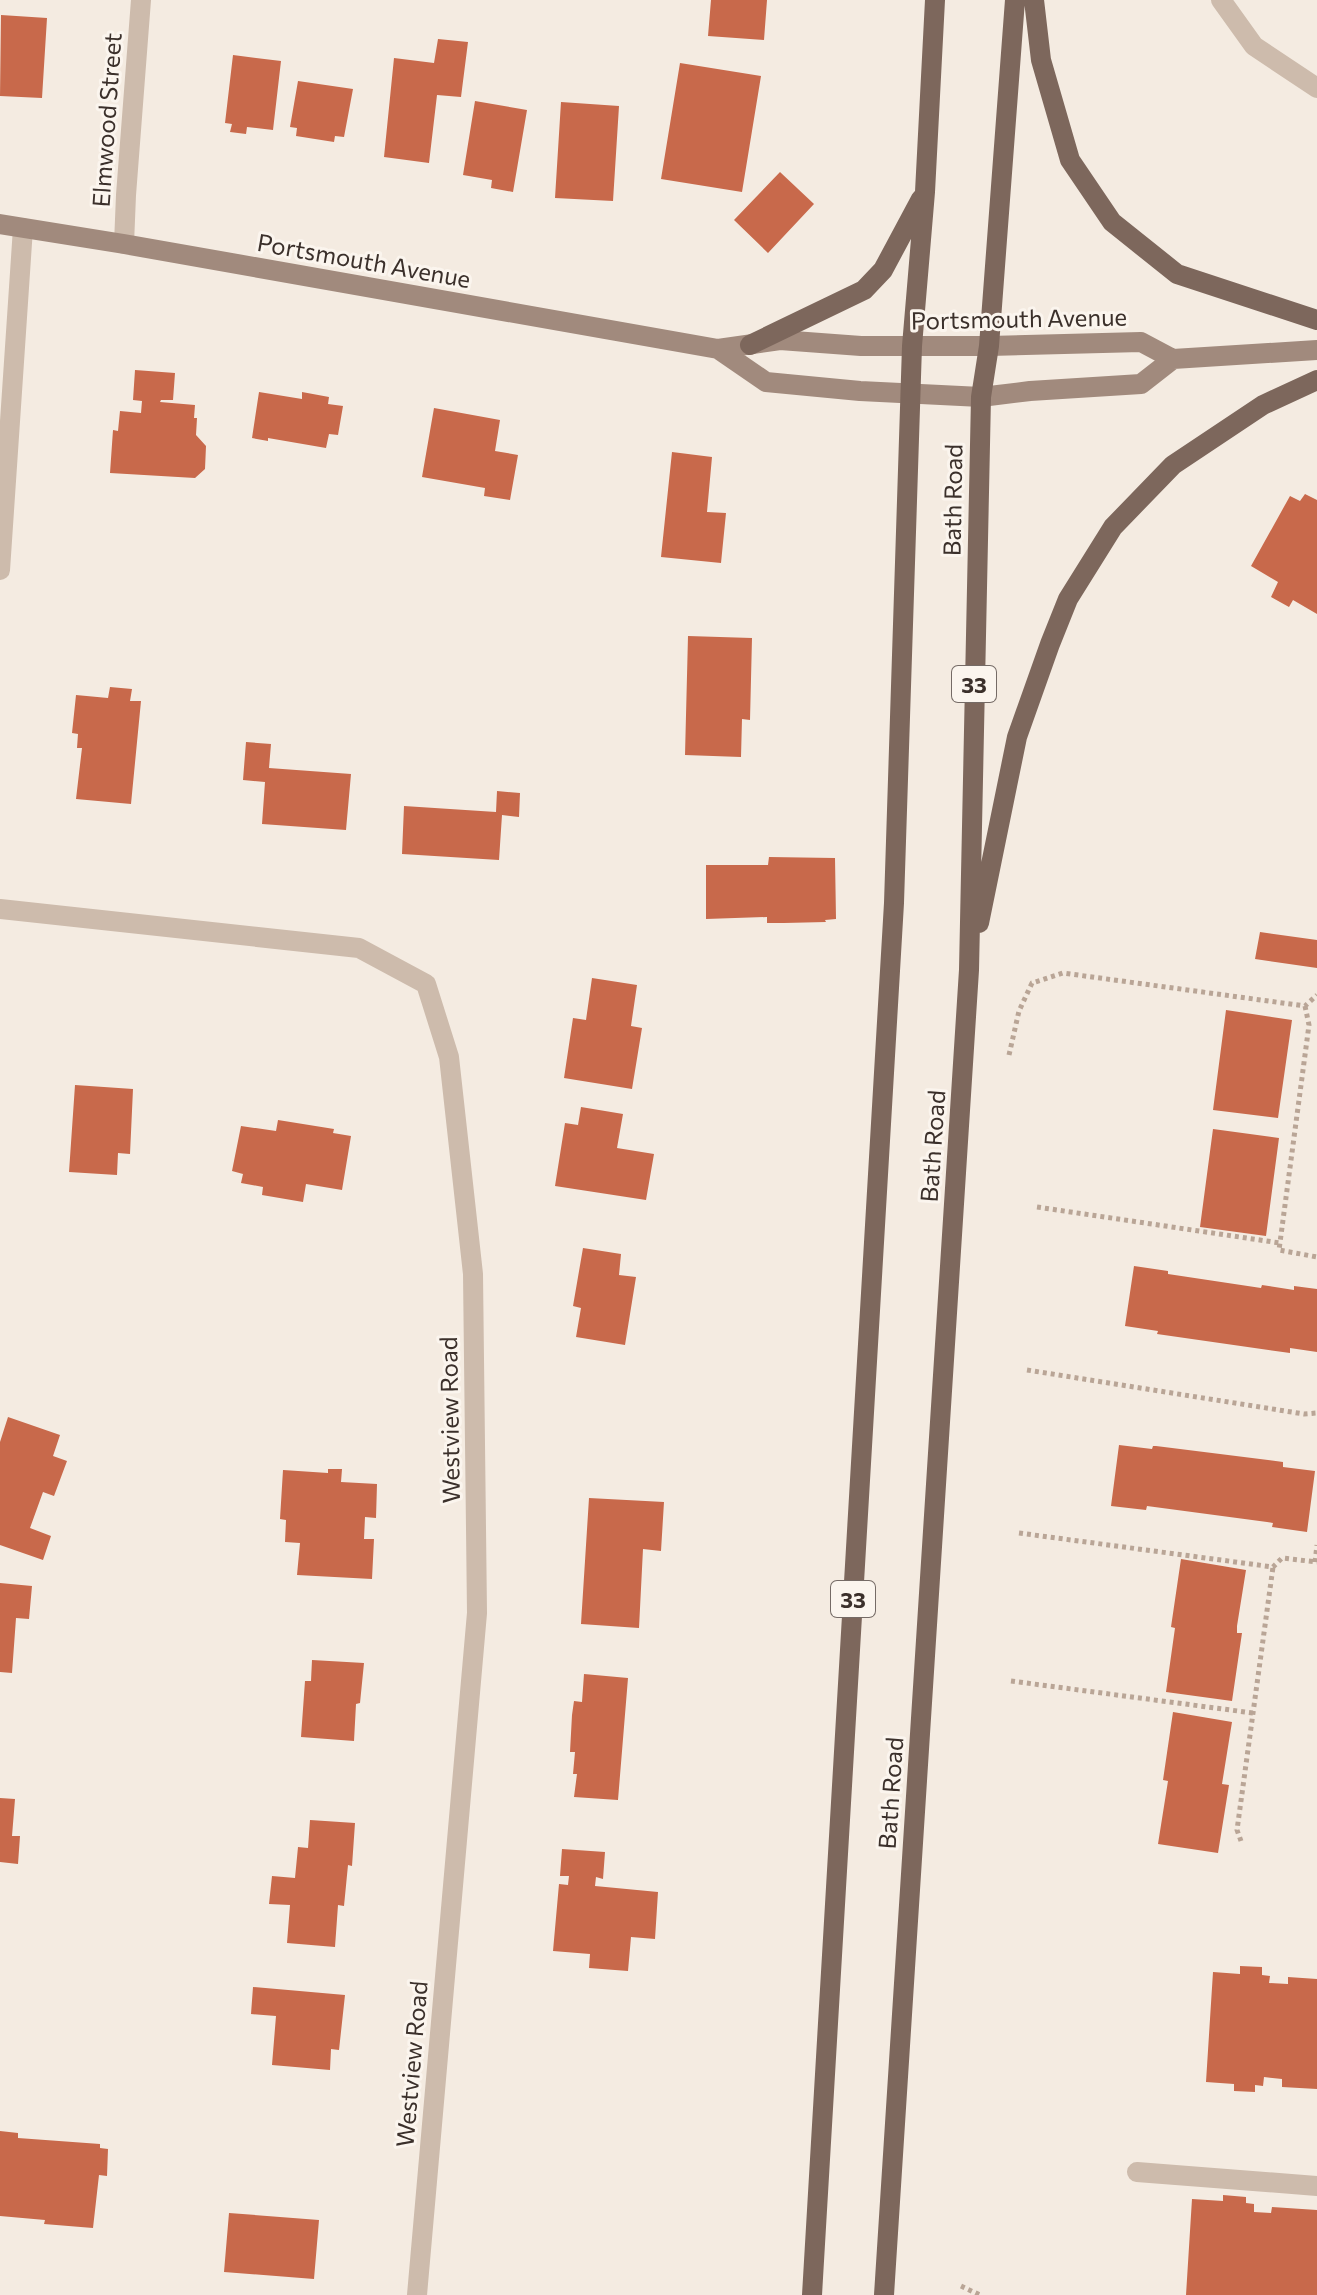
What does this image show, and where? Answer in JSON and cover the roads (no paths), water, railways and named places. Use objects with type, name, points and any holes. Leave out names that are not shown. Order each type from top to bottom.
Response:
[{"type":"main road","name":"Bath Road","points":[[812,2295],[893,919],[912,346],[925,192],[935,0]]},
{"type":"main road","name":"Bath Road","points":[[884,2295],[969,970],[981,397],[989,346],[1015,0]]},
{"type":"main road","points":[[1034,0],[1041,60],[1070,160],[1112,222],[1177,274],[1317,320]]},
{"type":"main road","points":[[750,345],[864,290],[883,270],[925,192]]},
{"type":"main road","name":"Portsmouth Avenue","points":[[0,224],[718,349],[780,340],[861,346],[1141,342],[1173,359],[1317,350]]},
{"type":"main road","name":"Portsmouth Avenue","points":[[718,349],[766,382],[860,391],[981,397],[1141,384],[1173,359]]},
{"type":"main road","points":[[969,970],[1017,737],[1068,599],[1113,527],[1173,465],[1263,405],[1317,380]]},
{"type":"street","name":"Elmwood Street","points":[[124,244],[141,0]]},
{"type":"street","points":[[1221,0],[1254,46],[1317,88]]},
{"type":"street","points":[[0,570],[23,228]]},
{"type":"street","name":"Westview Road","points":[[0,909],[359,948],[426,984],[449,1057],[473,1274],[477,1613],[417,2295]]},
{"type":"street","points":[[1137,2172],[1317,2186]]}]
